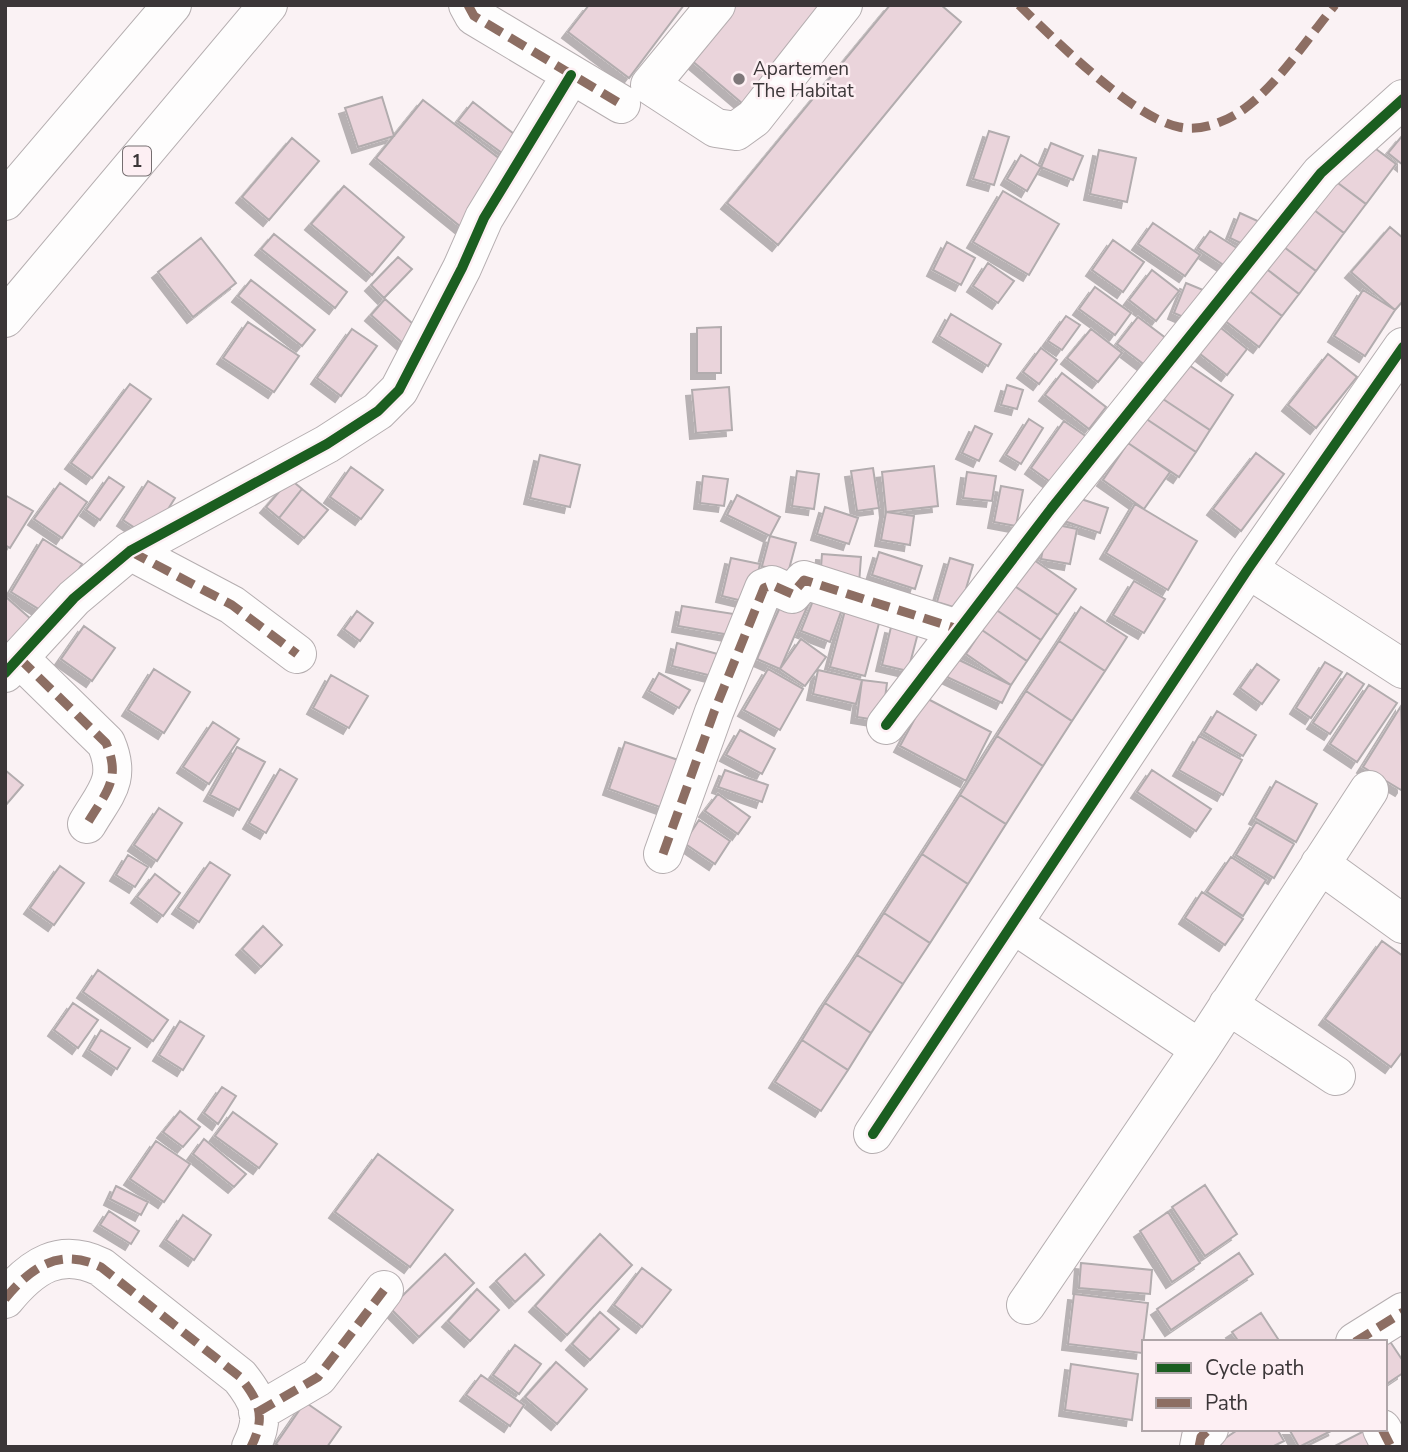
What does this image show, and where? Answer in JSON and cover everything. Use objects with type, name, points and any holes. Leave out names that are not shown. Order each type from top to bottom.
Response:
[{"type":"main road","points":[[5,201],[172,5]]},
{"type":"main road","name":"1","points":[[5,318],[268,5]]},
{"type":"main road","points":[[468,5],[474,16],[621,104]]},
{"type":"main road","points":[[716,5],[650,85],[716,128],[736,131],[754,118],[843,5]]},
{"type":"main road","points":[[87,824],[115,777],[114,761],[106,743],[12,665],[83,589],[130,551],[327,444],[378,411],[399,390],[463,268],[484,218],[571,75]]},
{"type":"main road","points":[[886,725],[958,629],[1321,173],[1403,99]]},
{"type":"main road","points":[[873,1134],[1248,569],[1403,347]]},
{"type":"main road","points":[[130,551],[233,605],[297,654]]},
{"type":"main road","points":[[1248,569],[1403,669]]},
{"type":"main road","points":[[663,854],[714,712],[764,587],[772,585],[792,594],[804,580],[958,629]]},
{"type":"main road","points":[[1026,1305],[1200,1049],[1369,790]]},
{"type":"main road","points":[[1320,864],[1403,924]]},
{"type":"main road","points":[[1013,924],[1200,1049]]},
{"type":"main road","points":[[1228,1005],[1336,1076]]},
{"type":"main road","points":[[5,1299],[34,1272],[57,1258],[84,1259],[101,1267],[240,1377],[258,1399],[254,1429]]},
{"type":"main road","points":[[254,1429],[318,1377],[384,1290]]},
{"type":"main road","points":[[1358,1340],[1403,1312]]},
{"type":"main road","points":[[1199,1447],[1201,1437],[1207,1431]]},
{"type":"main road","points":[[1383,1431],[1391,1447]]},
{"type":"building","points":[[589,5],[684,5],[629,78],[568,32]]},
{"type":"building","name":"Apartemen The Habitat","points":[[725,5],[827,5],[743,104],[684,54]]},
{"type":"building","points":[[890,5],[941,5],[961,22],[778,245],[727,203]]},
{"type":"building","points":[[382,97],[394,136],[358,147],[345,108]]},
{"type":"building","points":[[423,100],[509,166],[461,227],[376,158]]},
{"type":"building","points":[[473,102],[527,144],[513,161],[458,121]]},
{"type":"building","points":[[989,131],[1009,137],[994,185],[973,179]]},
{"type":"building","points":[[1360,137],[1396,164],[1366,204],[1330,177]]},
{"type":"building","points":[[1403,137],[1403,165],[1388,153]]},
{"type":"building","points":[[292,138],[319,161],[269,220],[242,197]]},
{"type":"building","points":[[1051,143],[1083,156],[1073,180],[1041,167]]},
{"type":"building","points":[[1099,150],[1136,158],[1127,202],[1090,194]]},
{"type":"building","points":[[1021,155],[1041,167],[1027,191],[1007,179]]},
{"type":"building","points":[[1330,177],[1366,204],[1344,233],[1309,206]]},
{"type":"building","points":[[344,186],[404,237],[372,275],[311,224]]},
{"type":"building","points":[[1003,191],[1059,224],[1029,275],[973,242]]},
{"type":"building","points":[[1309,206],[1344,233],[1316,271],[1280,244]]},
{"type":"building","points":[[1240,213],[1262,223],[1251,248],[1230,238]]},
{"type":"building","points":[[1153,223],[1200,255],[1185,276],[1138,244]]},
{"type":"building","points":[[1390,227],[1403,238],[1403,301],[1395,310],[1351,272]]},
{"type":"building","points":[[1210,231],[1243,252],[1231,270],[1198,248]]},
{"type":"building","points":[[274,234],[347,292],[335,308],[261,249]]},
{"type":"building","points":[[201,238],[236,283],[193,317],[158,272]]},
{"type":"building","points":[[1113,240],[1144,262],[1123,292],[1092,270]]},
{"type":"building","points":[[947,242],[975,258],[961,285],[933,270]]},
{"type":"building","points":[[1280,244],[1316,271],[1299,294],[1264,267]]},
{"type":"building","points":[[398,257],[412,269],[384,298],[371,285]]},
{"type":"building","points":[[988,263],[1014,281],[998,303],[973,286]]},
{"type":"building","points":[[1264,267],[1299,294],[1282,316],[1247,289]]},
{"type":"building","points":[[1152,270],[1179,291],[1156,321],[1129,300]]},
{"type":"building","points":[[251,280],[315,330],[302,346],[238,296]]},
{"type":"building","points":[[1186,283],[1208,292],[1195,322],[1174,313]]},
{"type":"building","points":[[1095,287],[1131,313],[1115,335],[1079,309]]},
{"type":"building","points":[[1247,289],[1282,316],[1259,347],[1224,320]]},
{"type":"building","points":[[1363,290],[1395,310],[1365,356],[1334,336]]},
{"type":"building","points":[[385,299],[421,331],[407,347],[371,315]]},
{"type":"building","points":[[951,314],[1001,344],[988,366],[939,336]]},
{"type":"building","points":[[1066,316],[1080,325],[1062,350],[1048,341]]},
{"type":"building","points":[[1138,317],[1171,342],[1150,369],[1117,344]]},
{"type":"building","points":[[248,322],[299,356],[274,392],[223,358]]},
{"type":"building","points":[[1216,324],[1247,349],[1227,375],[1195,350]]},
{"type":"building","points":[[721,327],[721,373],[697,373],[697,328]]},
{"type":"building","points":[[352,329],[377,346],[341,396],[317,378]]},
{"type":"building","points":[[1091,329],[1122,353],[1098,382],[1067,358]]},
{"type":"building","points":[[1041,348],[1057,360],[1039,384],[1023,372]]},
{"type":"building","points":[[1328,354],[1357,377],[1316,428],[1288,405]]},
{"type":"building","points":[[1183,361],[1233,395],[1210,430],[1160,397]]},
{"type":"building","points":[[1062,373],[1106,407],[1089,429],[1045,395]]},
{"type":"building","points":[[130,384],[151,399],[92,478],[71,463]]},
{"type":"building","points":[[1007,385],[1023,390],[1017,409],[1001,405]]},
{"type":"building","points":[[729,387],[732,430],[696,433],[692,390]]},
{"type":"building","points":[[1160,397],[1210,430],[1196,452],[1145,418]]},
{"type":"building","points":[[1145,418],[1196,452],[1179,477],[1128,443]]},
{"type":"building","points":[[1029,419],[1043,428],[1021,464],[1006,455]]},
{"type":"building","points":[[1064,421],[1094,442],[1060,489],[1031,468]]},
{"type":"building","points":[[975,426],[992,434],[979,461],[962,453]]},
{"type":"building","points":[[1128,443],[1170,472],[1144,509],[1103,480]]},
{"type":"building","points":[[1256,453],[1284,474],[1241,531],[1213,509]]},
{"type":"building","points":[[540,455],[580,465],[570,507],[530,498]]},
{"type":"building","points":[[934,466],[938,506],[886,512],[882,472]]},
{"type":"building","points":[[351,467],[383,490],[361,519],[330,497]]},
{"type":"building","points":[[873,468],[879,508],[857,511],[851,471]]},
{"type":"building","points":[[797,471],[819,474],[814,509],[792,506]]},
{"type":"building","points":[[967,472],[996,476],[992,501],[963,498]]},
{"type":"building","points":[[703,476],[728,479],[724,506],[700,503]]},
{"type":"building","points":[[109,477],[124,487],[100,520],[86,510]]},
{"type":"building","points":[[290,479],[302,489],[279,518],[266,507]]},
{"type":"building","points":[[148,481],[175,498],[150,538],[123,520]]},
{"type":"building","points":[[60,483],[87,502],[62,538],[34,519]]},
{"type":"building","points":[[1001,486],[1023,490],[1016,526],[994,522]]},
{"type":"building","points":[[302,489],[328,510],[304,538],[279,518]]},
{"type":"building","points":[[5,495],[33,511],[10,548],[5,545]]},
{"type":"building","points":[[737,495],[780,517],[770,536],[727,515]]},
{"type":"building","points":[[1072,496],[1108,508],[1100,533],[1064,521]]},
{"type":"building","points":[[1135,504],[1197,541],[1168,590],[1106,553]]},
{"type":"building","points":[[825,507],[858,518],[849,544],[817,534]]},
{"type":"building","points":[[886,512],[914,516],[910,545],[881,540]]},
{"type":"building","points":[[1048,523],[1077,529],[1070,564],[1041,559]]},
{"type":"building","points":[[770,536],[796,543],[788,573],[762,566]]},
{"type":"building","points":[[43,539],[82,564],[50,616],[11,592]]},
{"type":"building","points":[[879,552],[922,566],[915,589],[872,575]]},
{"type":"building","points":[[822,554],[861,557],[859,584],[820,581]]},
{"type":"building","points":[[731,558],[760,564],[751,603],[722,596]]},
{"type":"building","points":[[950,558],[973,565],[960,609],[937,602]]},
{"type":"building","points":[[1031,558],[1076,589],[1058,615],[1013,585]]},
{"type":"building","points":[[1134,581],[1165,599],[1144,633],[1113,615]]},
{"type":"building","points":[[1013,585],[1058,615],[1041,640],[995,609]]},
{"type":"building","points":[[817,591],[845,601],[830,642],[801,631]]},
{"type":"building","points":[[785,596],[808,605],[780,669],[757,659]]},
{"type":"building","points":[[7,598],[32,620],[5,646],[5,600]]},
{"type":"building","points":[[847,603],[882,612],[865,676],[830,667]]},
{"type":"building","points":[[682,606],[734,614],[730,635],[678,626]]},
{"type":"building","points":[[1081,607],[1127,637],[1105,671],[1059,641]]},
{"type":"building","points":[[995,609],[1041,640],[1027,661],[982,630]]},
{"type":"building","points":[[357,611],[373,623],[360,641],[344,629]]},
{"type":"building","points":[[84,626],[115,648],[92,681],[61,659]]},
{"type":"building","points":[[891,627],[918,633],[908,671],[882,665]]},
{"type":"building","points":[[982,630],[1027,661],[1011,685],[966,654]]},
{"type":"building","points":[[801,639],[826,657],[805,686],[780,669]]},
{"type":"building","points":[[1059,641],[1105,671],[1072,721],[1026,691]]},
{"type":"building","points":[[677,643],[725,656],[720,678],[672,666]]},
{"type":"building","points":[[955,658],[1011,685],[1002,703],[947,677]]},
{"type":"building","points":[[1325,662],[1342,672],[1311,718],[1296,708]]},
{"type":"building","points":[[1257,664],[1279,680],[1262,704],[1240,688]]},
{"type":"building","points":[[154,669],[190,692],[164,733],[128,710]]},
{"type":"building","points":[[768,669],[803,689],[780,730],[744,710]]},
{"type":"building","points":[[818,670],[862,680],[856,704],[813,694]]},
{"type":"building","points":[[659,673],[690,690],[679,708],[649,691]]},
{"type":"building","points":[[1347,673],[1364,684],[1330,734],[1313,723]]},
{"type":"building","points":[[331,675],[368,696],[349,728],[313,708]]},
{"type":"building","points":[[862,680],[887,683],[882,721],[857,717]]},
{"type":"building","points":[[1369,685],[1397,703],[1357,762],[1330,744]]},
{"type":"building","points":[[1026,691],[1072,721],[1043,766],[997,736]]},
{"type":"building","points":[[926,698],[991,732],[966,781],[900,746]]},
{"type":"building","points":[[1401,706],[1403,787],[1401,790],[1363,767]]},
{"type":"building","points":[[1217,711],[1256,735],[1243,756],[1204,732]]},
{"type":"building","points":[[213,722],[239,739],[209,784],[183,767]]},
{"type":"building","points":[[740,730],[775,749],[762,774],[726,755]]},
{"type":"building","points":[[997,736],[1043,766],[1006,824],[960,795]]},
{"type":"building","points":[[1199,736],[1242,760],[1223,795],[1179,770]]},
{"type":"building","points":[[625,742],[687,763],[671,811],[609,789]]},
{"type":"building","points":[[237,747],[265,762],[239,810],[210,795]]},
{"type":"building","points":[[280,769],[297,779],[266,833],[249,823]]},
{"type":"building","points":[[5,770],[23,785],[5,806]]},
{"type":"building","points":[[725,770],[768,785],[762,802],[718,787]]},
{"type":"building","points":[[1152,770],[1211,809],[1196,831],[1137,792]]},
{"type":"building","points":[[1276,781],[1317,804],[1296,842],[1255,818]]},
{"type":"building","points":[[718,794],[750,817],[738,834],[705,811]]},
{"type":"building","points":[[960,795],[1006,824],[968,884],[922,854]]},
{"type":"building","points":[[159,808],[182,823],[157,861],[134,845]]},
{"type":"building","points":[[699,820],[730,841],[715,864],[684,843]]},
{"type":"building","points":[[1256,822],[1294,844],[1274,878],[1236,855]]},
{"type":"building","points":[[922,854],[968,884],[930,943],[884,913]]},
{"type":"building","points":[[128,855],[148,867],[135,887],[116,875]]},
{"type":"building","points":[[1231,857],[1266,880],[1243,916],[1207,892]]},
{"type":"building","points":[[210,862],[230,875],[199,922],[178,908]]},
{"type":"building","points":[[60,866],[84,883],[54,925],[30,908]]},
{"type":"building","points":[[155,874],[180,893],[163,916],[137,897]]},
{"type":"building","points":[[1202,892],[1243,919],[1225,945],[1185,918]]},
{"type":"building","points":[[884,913],[930,943],[903,984],[857,955]]},
{"type":"building","points":[[263,926],[282,945],[261,967],[242,949]]},
{"type":"building","points":[[1382,941],[1403,956],[1403,1051],[1391,1067],[1325,1019]]},
{"type":"building","points":[[857,955],[903,984],[871,1033],[825,1003]]},
{"type":"building","points":[[98,970],[168,1020],[153,1041],[83,992]]},
{"type":"building","points":[[73,1003],[98,1020],[78,1048],[54,1030]]},
{"type":"building","points":[[825,1003],[871,1033],[848,1070],[802,1040]]},
{"type":"building","points":[[180,1021],[204,1036],[183,1070],[159,1055]]},
{"type":"building","points":[[101,1030],[130,1048],[117,1069],[89,1050]]},
{"type":"building","points":[[802,1040],[848,1070],[821,1111],[775,1082]]},
{"type":"building","points":[[222,1087],[236,1096],[218,1124],[204,1113]]},
{"type":"building","points":[[180,1111],[200,1127],[183,1147],[163,1132]]},
{"type":"building","points":[[233,1112],[277,1144],[259,1168],[215,1136]]},
{"type":"building","points":[[204,1139],[246,1174],[234,1187],[193,1154]]},
{"type":"building","points":[[156,1141],[190,1164],[164,1202],[130,1179]]},
{"type":"building","points":[[378,1154],[453,1210],[410,1267],[335,1212]]},
{"type":"building","points":[[1205,1185],[1237,1234],[1205,1256],[1172,1207]]},
{"type":"building","points":[[116,1186],[148,1202],[141,1215],[110,1199]]},
{"type":"building","points":[[109,1211],[139,1231],[131,1244],[100,1225]]},
{"type":"building","points":[[1168,1212],[1200,1263],[1172,1282],[1140,1231]]},
{"type":"building","points":[[183,1215],[211,1235],[194,1260],[166,1240]]},
{"type":"building","points":[[600,1234],[632,1265],[567,1335],[535,1306]]},
{"type":"building","points":[[1239,1253],[1253,1274],[1171,1330],[1157,1309]]},
{"type":"building","points":[[445,1254],[474,1283],[419,1337],[390,1308]]},
{"type":"building","points":[[525,1254],[544,1275],[515,1302],[496,1281]]},
{"type":"building","points":[[1081,1263],[1152,1270],[1150,1294],[1079,1288]]},
{"type":"building","points":[[642,1268],[671,1290],[642,1327],[614,1305]]},
{"type":"building","points":[[477,1289],[499,1310],[470,1341],[448,1321]]},
{"type":"building","points":[[1074,1294],[1148,1303],[1142,1353],[1068,1344]]},
{"type":"building","points":[[600,1312],[619,1329],[590,1360],[572,1344]]},
{"type":"building","points":[[1261,1313],[1279,1340],[1238,1340],[1232,1332]]},
{"type":"building","points":[[1387,1337],[1403,1361],[1403,1373],[1387,1384],[1387,1340]]},
{"type":"building","points":[[515,1345],[541,1364],[519,1394],[493,1375]]},
{"type":"building","points":[[556,1362],[587,1389],[557,1424],[525,1397]]},
{"type":"building","points":[[1071,1364],[1138,1374],[1132,1420],[1065,1410]]},
{"type":"building","points":[[481,1375],[524,1405],[510,1426],[466,1395]]},
{"type":"building","points":[[305,1402],[341,1427],[327,1447],[280,1447],[276,1444]]},
{"type":"building","points":[[1236,1431],[1278,1431],[1284,1441],[1272,1447],[1212,1447]]},
{"type":"building","points":[[1290,1431],[1331,1431],[1299,1447]]},
{"type":"building","points":[[1367,1431],[1375,1447],[1333,1447]]},
{"type":"marked path","points":[[468,5],[474,16],[621,104]]},
{"type":"marked path","points":[[1019,5],[1072,56],[1117,93],[1160,121],[1187,128],[1221,122],[1244,109],[1281,74],[1335,5]]},
{"type":"marked path","points":[[130,551],[232,605],[297,654]]},
{"type":"marked path","points":[[663,854],[714,712],[764,588],[772,585],[792,594],[804,580],[958,629]]},
{"type":"marked path","points":[[19,658],[106,743],[111,756],[112,777],[105,795],[87,824]]},
{"type":"marked path","points":[[5,1299],[26,1277],[48,1263],[72,1259],[101,1267],[240,1377],[259,1410],[258,1427],[251,1447]]},
{"type":"marked path","points":[[258,1412],[318,1377],[384,1290]]},
{"type":"marked path","points":[[1358,1340],[1403,1312]]},
{"type":"marked path","points":[[1199,1447],[1201,1437],[1207,1431]]},
{"type":"marked path","points":[[1383,1431],[1391,1447]]},
{"type":"cycle path","points":[[5,673],[74,598],[130,551],[327,444],[378,411],[399,390],[462,268],[484,218],[571,75]]},
{"type":"cycle path","points":[[886,725],[1051,509],[1321,173],[1403,99]]},
{"type":"cycle path","points":[[873,1134],[1248,569],[1403,347]]},
{"type":"place","name":"Apartemen The Habitat","points":[[739,79]]}]
